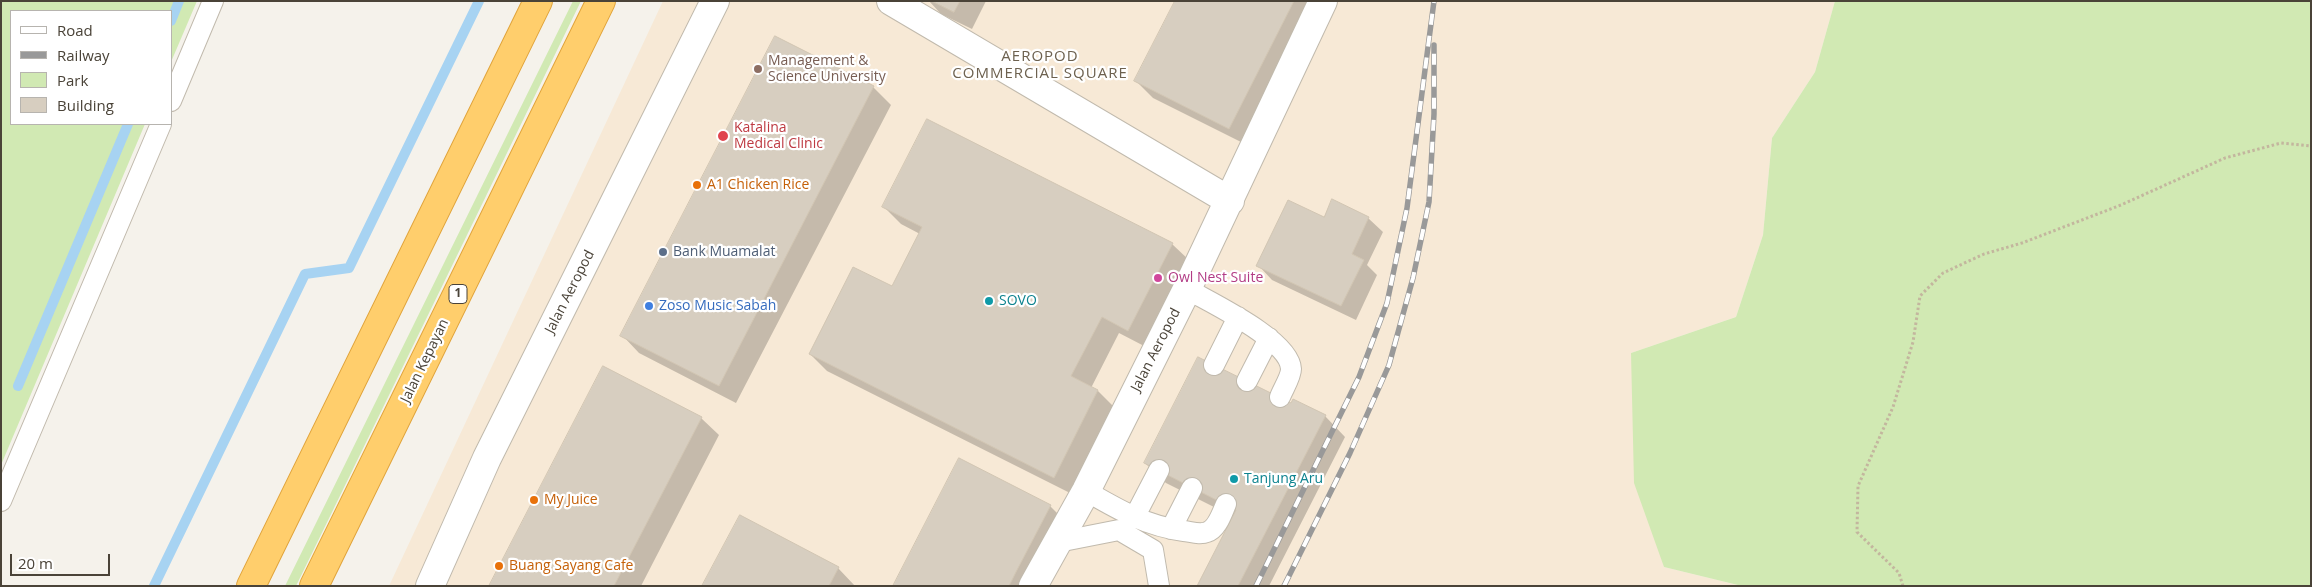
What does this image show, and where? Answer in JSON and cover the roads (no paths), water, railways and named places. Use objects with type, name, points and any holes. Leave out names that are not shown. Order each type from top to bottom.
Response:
[{"type":"highway","points":[[251,586],[538,1]]},
{"type":"highway","name":"Jalan Kepayan","points":[[314,586],[601,1]]},
{"type":"street","name":"Jalan Aeropod","points":[[430,586],[487,458],[715,1]]},
{"type":"street","points":[[891,1],[1230,201]]},
{"type":"street","name":"Jalan Aeropod","points":[[1033,586],[1086,491],[1187,289],[1323,1]]},
{"type":"lane","points":[[172,99],[214,1]]},
{"type":"lane","points":[[1,501],[161,125]]},
{"type":"lane","points":[[1187,289],[1238,317],[1280,346],[1289,358],[1292,370],[1280,397]]},
{"type":"lane","points":[[1214,365],[1238,317]]},
{"type":"lane","points":[[1247,381],[1269,338]]},
{"type":"lane","points":[[1134,518],[1159,470]]},
{"type":"lane","points":[[1171,529],[1192,488]]},
{"type":"lane","points":[[1086,491],[1134,518],[1171,529],[1197,533],[1208,532],[1214,527],[1226,504]]},
{"type":"lane","points":[[1058,542],[1119,530],[1152,550],[1159,586]]},
{"type":"waterway","points":[[172,18],[179,1]]},
{"type":"waterway","points":[[154,586],[305,274],[349,268],[479,1]]},
{"type":"waterway","points":[[18,386],[128,125]]},
{"type":"railway","points":[[1256,586],[1359,377],[1387,303],[1407,208],[1434,1]]},
{"type":"railway","points":[[1284,586],[1350,453],[1389,365],[1413,278],[1429,202],[1434,114],[1434,45]]},
{"type":"place","name":"Management & Science University","points":[[758,69]]},
{"type":"place","name":"Katalina Medical Clinic","points":[[723,136]]},
{"type":"place","name":"A1 Chicken Rice","points":[[697,185]]},
{"type":"place","name":"Bank Muamalat","points":[[663,252]]},
{"type":"place","name":"Owl Nest Suite","points":[[1158,278]]},
{"type":"place","name":"SOVO","points":[[989,301]]},
{"type":"place","name":"Zoso Music Sabah","points":[[649,306]]},
{"type":"place","name":"Tanjung Aru","points":[[1234,479]]},
{"type":"place","name":"My Juice","points":[[534,500]]},
{"type":"place","name":"Buang Sayang Cafe","points":[[499,566]]},
{"type":"district","name":"AEROPOD COMMERCIAL SQUARE","points":[[1040,66]]}]
